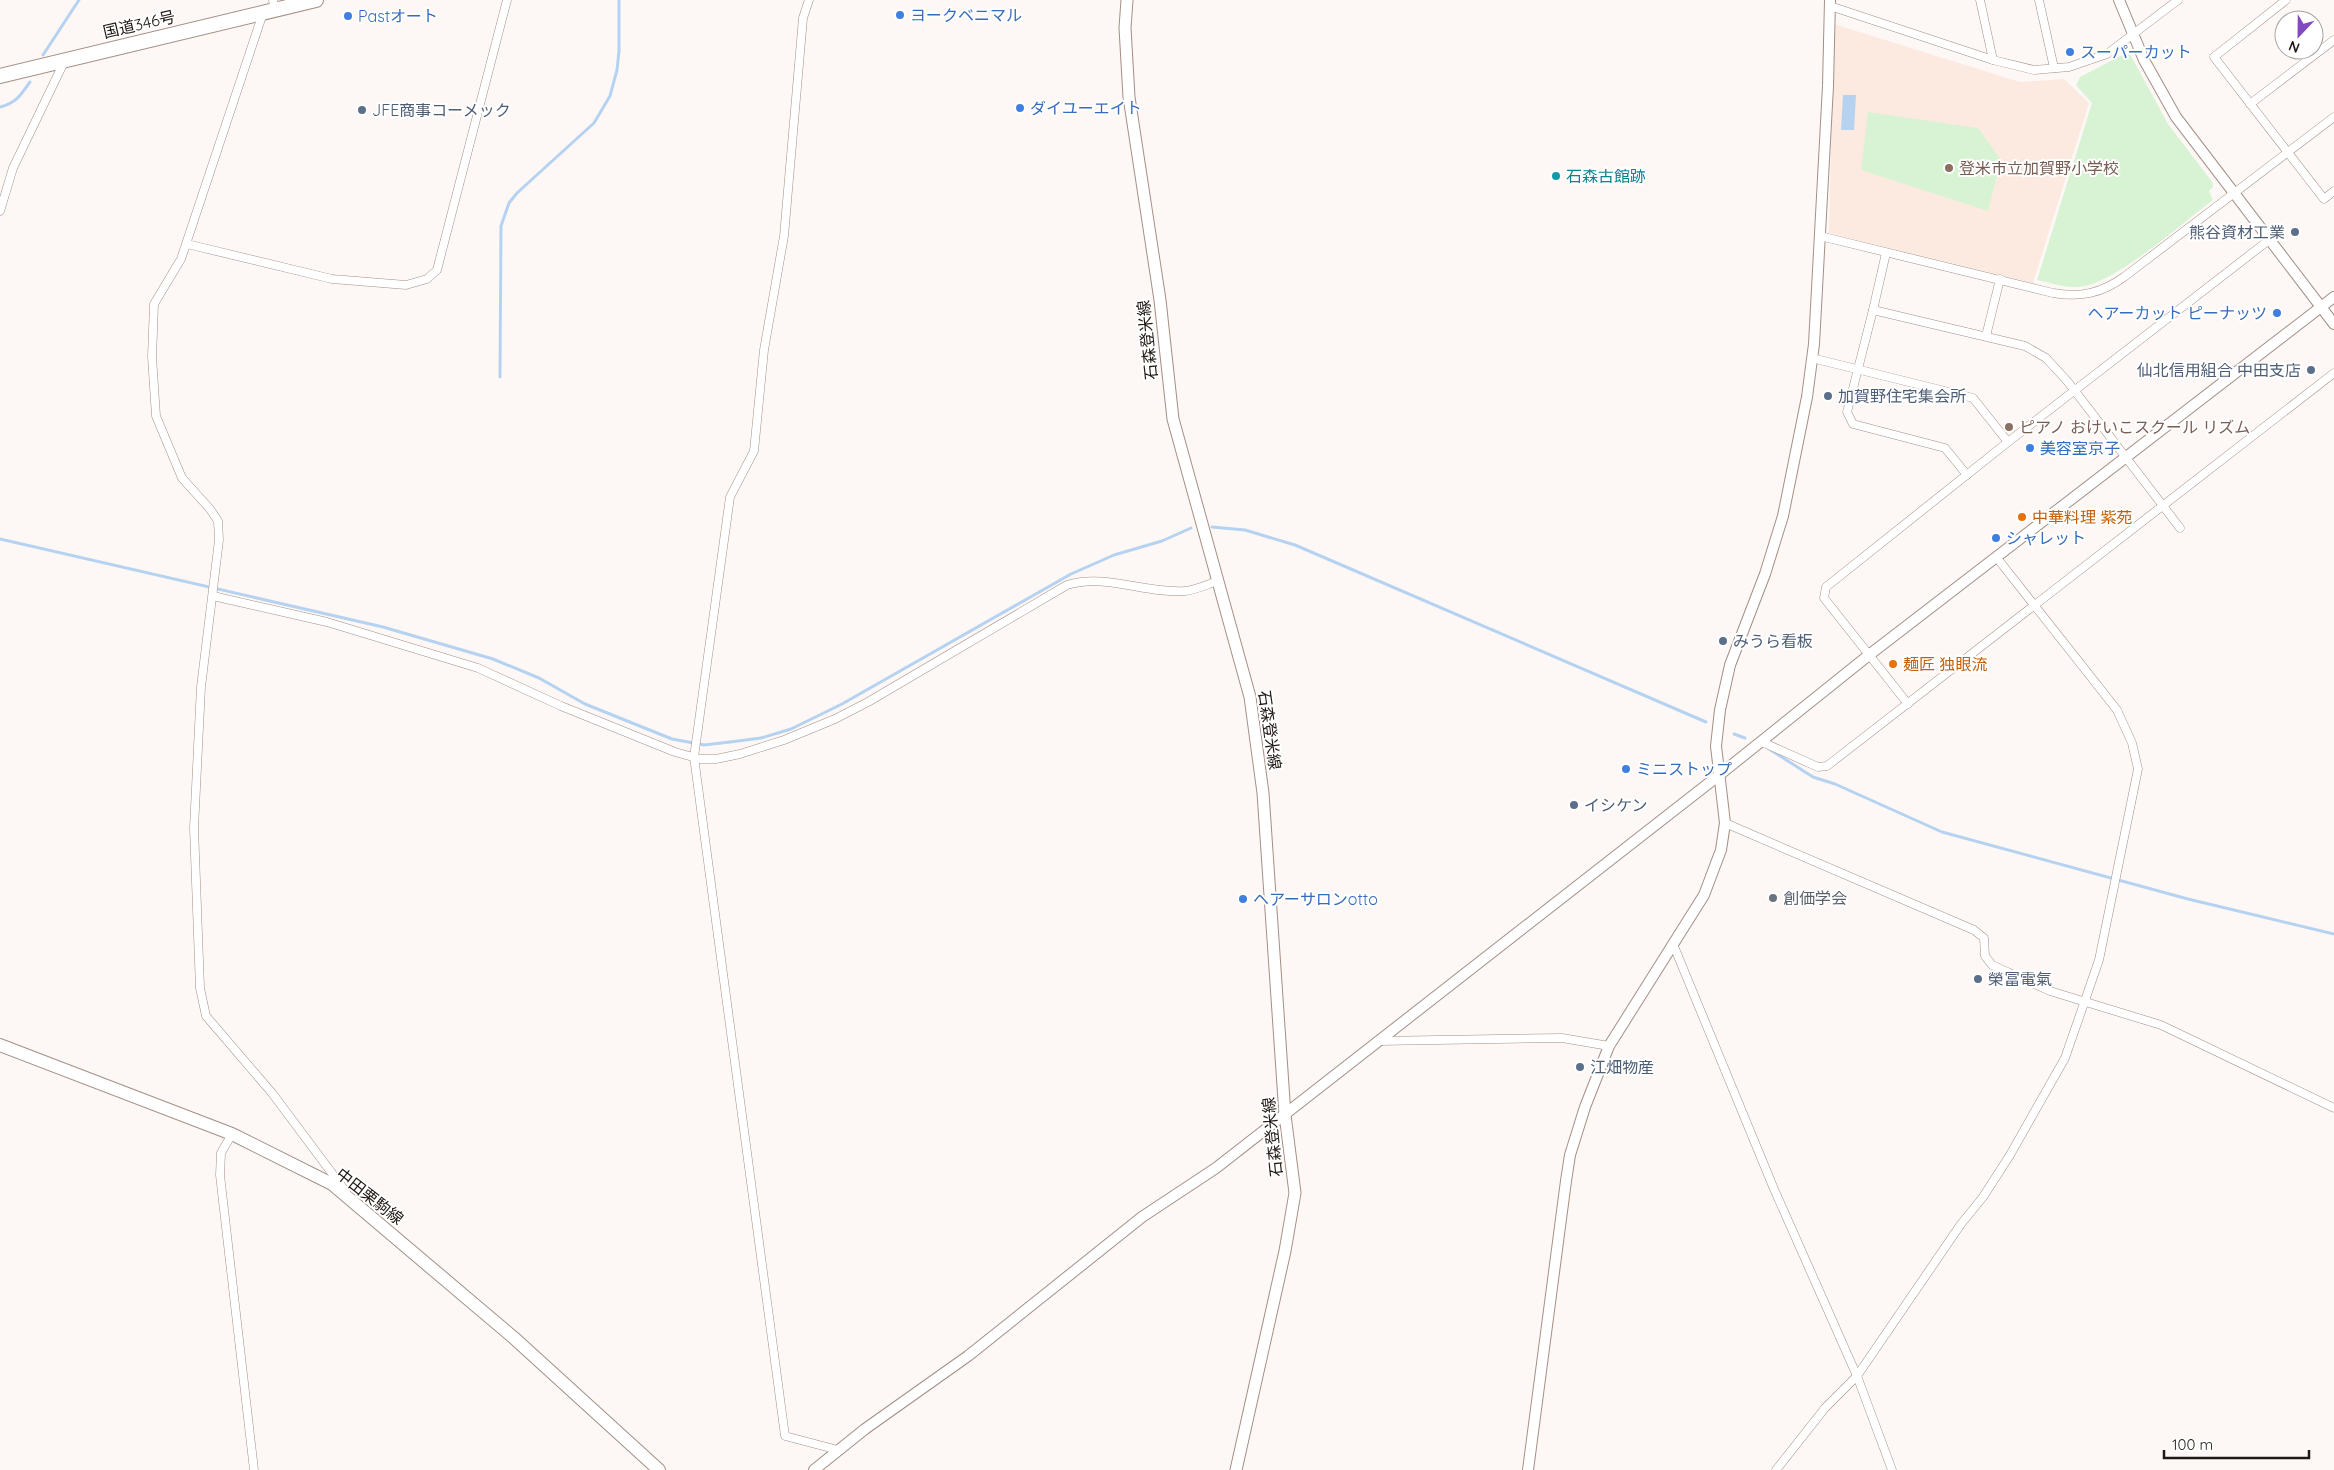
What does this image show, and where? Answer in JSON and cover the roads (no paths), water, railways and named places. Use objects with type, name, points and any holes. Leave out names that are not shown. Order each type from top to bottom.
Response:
[{"type":"highway","name":"国道346号","points":[[0,76],[270,8],[316,0]]},
{"type":"main road","name":"石森登米線","points":[[1128,0],[1126,28],[1130,97],[1159,291],[1170,400],[1180,448],[1254,718],[1265,821],[1286,1115],[1294,1193],[1291,1222],[1236,1470]]},
{"type":"main road","name":"中田栗駒線","points":[[0,1045],[232,1134],[332,1184],[514,1338],[660,1470]]},
{"type":"street","points":[[187,244],[332,279],[406,285],[427,279],[437,270],[507,0]]},
{"type":"street","points":[[809,0],[804,18],[784,236],[764,350],[754,451],[730,497],[694,754],[785,1436],[838,1450]]},
{"type":"street","points":[[1972,0],[1980,2],[1993,60]]},
{"type":"street","points":[[2039,0],[2054,68]]},
{"type":"street","points":[[2119,0],[2133,36],[2157,85],[2176,117],[2334,324]]},
{"type":"street","points":[[1528,1470],[1570,1155],[1585,1107],[1610,1046],[1710,881],[1721,850],[1725,824],[1718,776],[1717,730],[1722,701],[1733,658],[1765,574],[1783,516],[1807,397],[1812,358],[1820,236],[1830,3],[1993,60],[2034,70],[2069,67],[2106,54],[2133,36],[2178,0]]},
{"type":"street","points":[[2286,0],[2214,57],[2324,199],[2334,191]]},
{"type":"street","points":[[270,8],[187,244],[181,259],[154,304],[153,395],[156,416],[182,478],[210,509],[218,521],[219,540],[201,687],[194,828],[200,988],[206,1016],[272,1093],[354,1201]]},
{"type":"street","points":[[2250,104],[2334,40]]},
{"type":"street","points":[[0,212],[13,168],[66,59]]},
{"type":"street","points":[[1820,236],[2064,295],[2083,295],[2103,290],[2124,278],[2334,117]]},
{"type":"street","points":[[1908,704],[1824,598],[1826,587],[2008,442],[2269,240]]},
{"type":"street","points":[[1886,253],[1847,412],[1853,424],[1945,448],[1966,475]]},
{"type":"street","points":[[1986,336],[2000,279]]},
{"type":"street","points":[[814,1470],[838,1450],[968,1356],[1142,1217],[1216,1168],[1286,1115],[1762,742],[1869,655],[2334,297]]},
{"type":"street","points":[[1873,310],[2025,346],[2036,352],[2053,365],[2180,528]]},
{"type":"street","points":[[1812,358],[1973,398],[2008,442]]},
{"type":"street","points":[[1762,742],[1818,767],[1827,766],[2334,372]]},
{"type":"street","points":[[1776,1470],[1825,1408],[1857,1376],[1929,1269],[1983,1197],[2010,1156],[2065,1058],[2099,960],[2138,769],[2132,744],[2117,710],[1997,558]]},
{"type":"street","points":[[213,596],[327,622],[478,668],[561,706],[675,752],[716,759],[740,754],[784,740],[834,719],[868,702],[1067,585],[1089,580],[1139,588],[1186,591],[1218,581]]},
{"type":"street","points":[[1725,824],[1974,930],[1984,938],[1986,956],[1992,965],[2050,991],[2161,1025],[2334,1108]]},
{"type":"street","points":[[1673,944],[1782,1208],[1857,1376],[1892,1470]]},
{"type":"street","points":[[1378,1042],[1562,1038],[1610,1046]]},
{"type":"street","points":[[232,1134],[221,1153],[220,1175],[254,1470]]},
{"type":"water","points":[[1843,95],[1856,95],[1854,130],[1841,130]]},
{"type":"waterway","points":[[43,55],[79,0]]},
{"type":"waterway","points":[[500,377],[501,226],[509,203],[517,193],[594,123],[610,96],[617,70],[619,51],[619,0]]},
{"type":"waterway","points":[[0,107],[18,98],[30,82]]},
{"type":"waterway","points":[[1212,527],[1245,530],[1295,545],[1706,722]]},
{"type":"waterway","points":[[0,539],[383,627],[493,659],[539,678],[585,704],[672,739],[704,745],[761,738],[791,729],[842,704],[1071,574],[1114,555],[1162,541],[1191,528]]},
{"type":"waterway","points":[[1734,734],[1745,738]]},
{"type":"waterway","points":[[1769,749],[1813,777],[1835,784],[1942,832],[2188,899],[2334,934]]},
{"type":"place","name":"ヨークベニマル","points":[[900,15]]},
{"type":"place","name":"Pastオート","points":[[348,16]]},
{"type":"place","name":"スーパーカット","points":[[2070,52]]},
{"type":"place","name":"ダイユーエイト","points":[[1020,108]]},
{"type":"place","name":"JFE商事コーメック","points":[[362,110]]},
{"type":"place","name":"登米市立加賀野小学校","points":[[1949,168]]},
{"type":"place","name":"石森古館跡","points":[[1556,176]]},
{"type":"place","name":"熊谷資材工業","points":[[2295,232]]},
{"type":"place","name":"ヘアーカット ピーナッツ","points":[[2277,313]]},
{"type":"place","name":"仙北信用組合 中田支店","points":[[2311,370]]},
{"type":"place","name":"加賀野住宅集会所","points":[[1828,396]]},
{"type":"place","name":"ピアノ おけいこスクール リズム","points":[[2009,427]]},
{"type":"place","name":"美容室京子","points":[[2030,448]]},
{"type":"place","name":"中華料理 紫苑","points":[[2022,517]]},
{"type":"place","name":"シャレット","points":[[1996,538]]},
{"type":"place","name":"みうら看板","points":[[1723,641]]},
{"type":"place","name":"麺匠 独眼流","points":[[1893,664]]},
{"type":"place","name":"ミニストップ","points":[[1626,769]]},
{"type":"place","name":"イシケン","points":[[1574,805]]},
{"type":"place","name":"創価学会","points":[[1773,898]]},
{"type":"place","name":"ヘアーサロンotto","points":[[1243,899]]},
{"type":"place","name":"榮冨電氣","points":[[1978,979]]},
{"type":"place","name":"江畑物産","points":[[1580,1067]]}]
